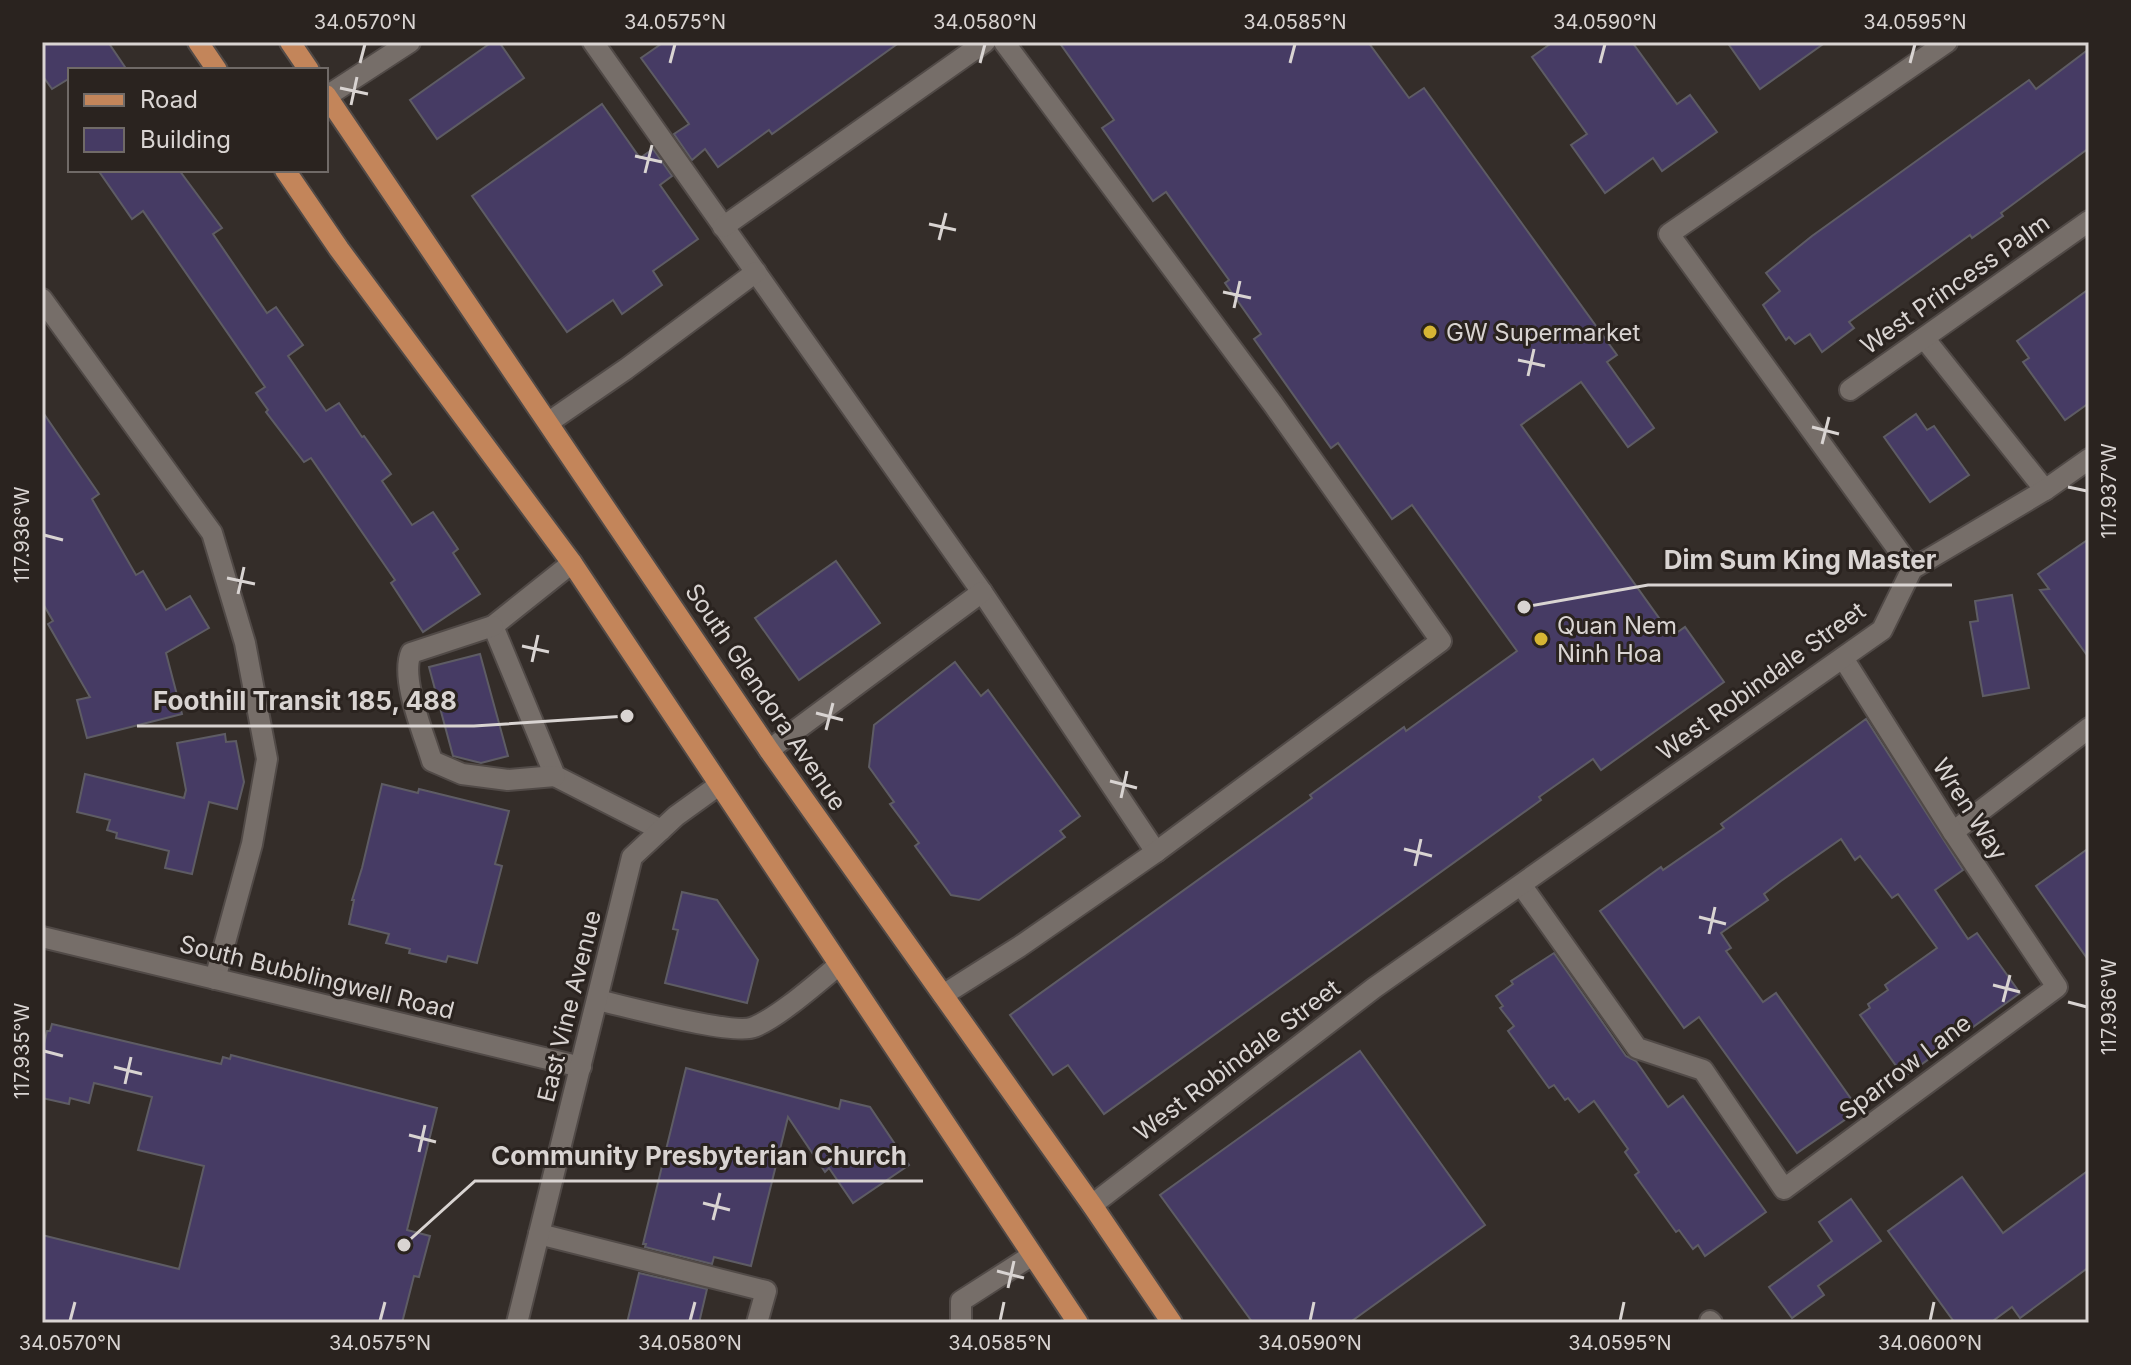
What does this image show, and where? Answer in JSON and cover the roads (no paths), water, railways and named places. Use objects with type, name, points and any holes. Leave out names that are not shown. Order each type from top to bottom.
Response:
[{"type":"main road","points":[[198,42],[216,68]]},
{"type":"main road","points":[[290,42],[308,68]]},
{"type":"main road","name":"South Glendora Avenue","points":[[328,98],[769,750],[1092,1205],[1172,1323]]},
{"type":"main road","points":[[286,172],[339,249],[572,563],[1078,1323]]},
{"type":"street","points":[[328,94],[410,42]]},
{"type":"street","points":[[593,42],[982,592],[1156,852]]},
{"type":"street","points":[[723,227],[985,42]]},
{"type":"street","points":[[943,995],[1019,947],[1156,852],[1441,641],[1273,404],[1004,42]]},
{"type":"street","points":[[1947,42],[1669,234],[1912,569],[2045,490],[2089,459]]},
{"type":"street","name":"West Princess Palm","points":[[1850,390],[2089,221]]},
{"type":"street","points":[[549,422],[756,272]]},
{"type":"street","points":[[42,299],[212,533],[245,643],[267,759],[252,844],[215,979]]},
{"type":"street","points":[[1924,338],[2045,490]]},
{"type":"street","points":[[572,563],[493,626],[411,653],[407,663],[408,680],[432,761],[462,774],[508,780],[555,776],[661,830]]},
{"type":"street","name":"West Robindale Street","points":[[1092,1205],[1311,1035],[1882,630],[1912,569]]},
{"type":"street","points":[[769,750],[982,592]]},
{"type":"street","points":[[493,626],[555,776]]},
{"type":"street","name":"Wren Way","points":[[1843,658],[1953,832],[2057,987]]},
{"type":"street","points":[[1953,832],[2089,728]]},
{"type":"street","name":"East Vine Avenue","points":[[517,1323],[632,857],[676,816],[719,785]]},
{"type":"street","name":"Sparrow Lane","points":[[1522,886],[1637,1048],[1703,1070],[1784,1189],[2057,987]]},
{"type":"street","name":"South Bubblingwell Road","points":[[42,937],[581,1067]]},
{"type":"street","points":[[597,1000],[727,1027],[753,1029],[839,965]]},
{"type":"street","points":[[539,1234],[766,1291],[757,1323]]},
{"type":"street","points":[[961,1323],[961,1301],[1031,1256]]},
{"type":"place","name":"GW Supermarket","points":[[1430,332]]},
{"type":"place","name":"Dim Sum King Master","points":[[1524,607]]},
{"type":"place","name":"Quan Nem Ninh Hoa","points":[[1541,639]]},
{"type":"place","name":"Foothill Transit 185, 488","points":[[627,716]]},
{"type":"place","name":"Community Presbyterian Church","points":[[404,1245]]}]
